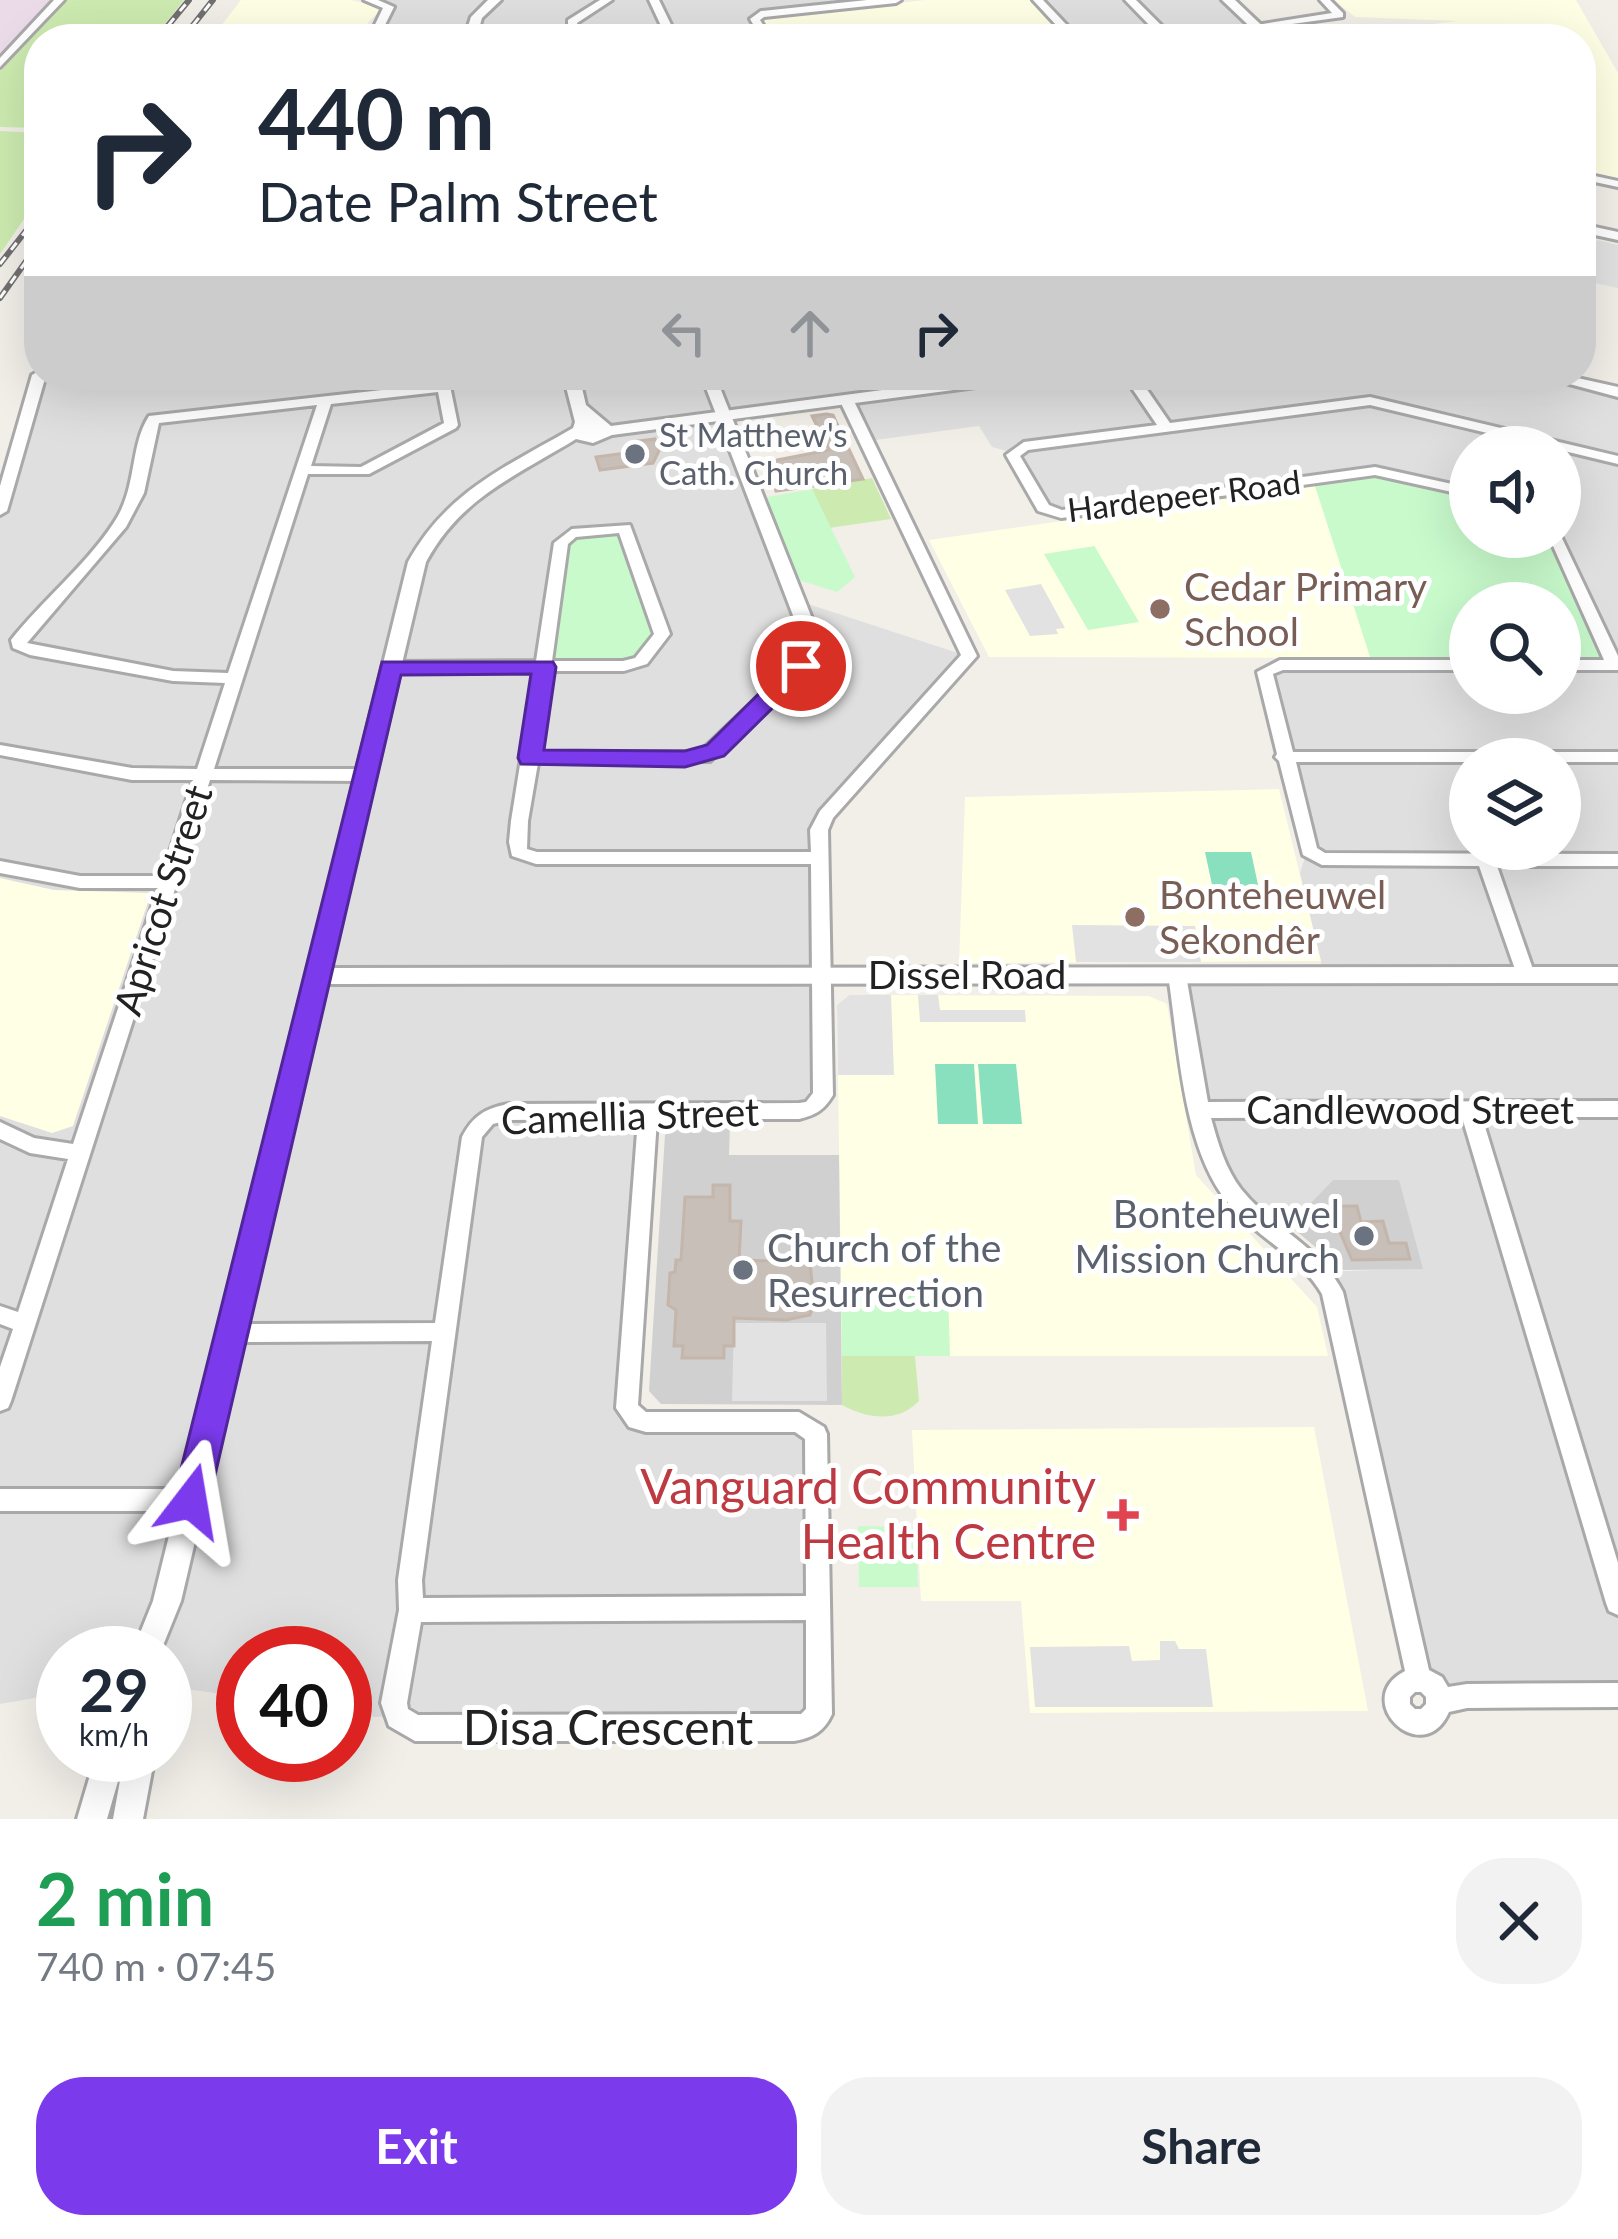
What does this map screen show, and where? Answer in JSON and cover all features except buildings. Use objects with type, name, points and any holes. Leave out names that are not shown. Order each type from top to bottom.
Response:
[{"type":"street","points":[[37,24],[59,0]]},
{"type":"street","points":[[369,0],[388,7],[380,24]]},
{"type":"street","points":[[475,24],[495,0]]},
{"type":"street","points":[[572,24],[607,0]]},
{"type":"street","points":[[758,24],[755,19],[761,14],[896,0]]},
{"type":"street","points":[[1038,0],[1061,24]]},
{"type":"street","points":[[1130,0],[1154,24]]},
{"type":"street","points":[[1228,0],[1254,24]]},
{"type":"street","points":[[1271,24],[1339,15],[1325,0]]},
{"type":"street","points":[[0,64],[24,38]]},
{"type":"street","points":[[0,511],[35,390]]},
{"type":"street","points":[[233,678],[152,672],[30,650],[20,640],[119,527],[137,493],[154,419],[387,390]]},
{"type":"street","points":[[303,470],[364,471],[451,425],[444,390]]},
{"type":"street","points":[[577,390],[591,426]]},
{"type":"street","points":[[530,758],[704,757],[716,751],[808,658],[809,632],[714,390]]},
{"type":"street","points":[[156,1626],[232,1333],[390,667],[417,562],[434,532],[472,493],[591,426],[646,424],[914,390]]},
{"type":"street","points":[[1140,390],[1166,427],[1370,401],[1618,460]]},
{"type":"street","name":"Camellia Street","points":[[411,1610],[412,1550],[477,1126],[487,1117],[509,1112],[799,1112],[817,1104],[824,1090],[819,830],[826,815],[969,656],[846,399]]},
{"type":"street","name":"Apricot Street","points":[[0,1401],[325,400]]},
{"type":"street","name":"Hardepeer Road","points":[[1166,427],[1024,446],[1013,455],[1043,508],[1061,514],[1375,471],[1449,487]]},
{"type":"street","points":[[390,667],[544,667],[633,665],[660,642],[661,628],[625,528],[572,533],[563,539],[544,667],[530,758],[517,846],[525,856],[818,858]]},
{"type":"street","points":[[1566,558],[1616,665],[1581,665]]},
{"type":"street","points":[[1449,665],[1271,668],[1264,678],[1314,856],[1449,859]]},
{"type":"street","points":[[0,750],[132,775],[364,775]]},
{"type":"street","points":[[1283,757],[1618,757]]},
{"type":"street","points":[[1581,860],[1618,860]]},
{"type":"street","points":[[0,867],[80,882],[170,881]]},
{"type":"street","points":[[1489,870],[1526,975]]},
{"type":"street","name":"Candlewood Street","points":[[1177,975],[1212,1161],[1230,1191],[1315,1264],[1332,1292],[1418,1680]]},
{"type":"street","name":"Dissel Road","points":[[316,976],[1618,975]]},
{"type":"street","name":"Candlewood Street","points":[[1202,1110],[1618,1109]]},
{"type":"street","points":[[1470,1110],[1618,1603]]},
{"type":"street","points":[[411,1610],[819,1608],[818,1440],[813,1430],[799,1422],[646,1422],[637,1420],[627,1408],[648,1112]]},
{"type":"street","points":[[0,1130],[30,1145],[82,1153]]},
{"type":"street","points":[[0,1316],[25,1324]]},
{"type":"street","points":[[232,1333],[445,1332]]},
{"type":"street","points":[[0,1500],[191,1501]]},
{"type":"street","points":[[164,1626],[166,1601]]},
{"type":"street","name":"Disa Crescent","points":[[411,1610],[394,1702],[398,1717],[415,1728],[794,1728],[807,1726],[819,1714],[819,1608]]},
{"type":"street","points":[[1418,1680],[1432,1688],[1439,1701],[1433,1719],[1420,1722],[1406,1716],[1397,1704],[1396,1690],[1405,1681],[1418,1680]]},
{"type":"street","points":[[1439,1701],[1467,1696],[1618,1695]]},
{"type":"street","points":[[92,1819],[103,1782]]},
{"type":"street","points":[[128,1819],[135,1782]]},
{"type":"shaded area","points":[[0,0],[52,0],[30,24],[24,24],[24,31],[0,58]]},
{"type":"shaded area","points":[[241,0],[351,0],[383,8],[368,24],[223,24]]},
{"type":"shaded area","points":[[368,0],[899,0],[762,14],[757,19],[760,24],[380,24],[388,7]]},
{"type":"shaded area","points":[[924,0],[1031,0],[1053,24],[765,24],[762,19]]},
{"type":"shaded area","points":[[1038,0],[1227,0],[1254,24],[1060,24]]},
{"type":"shaded area","points":[[1334,0],[1576,0],[1590,24],[1432,24],[1458,21],[1355,17]]},
{"type":"shaded area","points":[[1596,35],[1618,73],[1618,180],[1596,176]]},
{"type":"shaded area","points":[[1596,242],[1618,245],[1618,288],[1596,283]]},
{"type":"shaded area","points":[[1596,387],[1618,392],[1618,1697],[1433,1686],[1323,1272],[1423,1268],[1333,1180],[1279,1235],[1220,1176],[1178,976],[1324,975],[1300,873],[1307,851],[1268,669],[1449,665],[1449,714],[1581,714],[1581,665],[1614,665],[1569,558],[1581,558],[1581,426],[1449,426],[1449,487],[1394,473],[1052,513],[1014,453],[992,447],[979,426],[868,441],[846,399],[726,414],[799,601],[970,657],[828,815],[817,1105],[650,1114],[631,1413],[805,1423],[820,1714],[372,1717],[372,1626],[216,1626],[216,1693],[192,1690],[192,1626],[36,1626],[36,1698],[0,1704],[0,508],[35,390],[856,390],[859,397],[912,390]]},
{"type":"shaded area","name":"Cedar Primary School","points":[[1315,485],[1371,658],[989,657],[929,540]]},
{"type":"shaded area","points":[[1041,584],[1065,628],[1056,629],[1058,634],[1030,636],[1005,590]]},
{"type":"shaded area","name":"Bonteheuwel Sekondêr","points":[[1279,789],[1321,961],[959,963],[965,797]]},
{"type":"shaded area","points":[[0,878],[54,890],[151,893],[73,1126],[52,1133],[0,1116]]},
{"type":"shaded area","points":[[1072,925],[1195,926],[1201,962],[1076,962]]},
{"type":"shaded area","points":[[849,995],[1149,996],[1167,1004],[1196,1175],[1317,1307],[1328,1356],[842,1356],[837,1005]]},
{"type":"shaded area","points":[[849,995],[891,995],[894,1075],[838,1075],[837,1005]]},
{"type":"shaded area","points":[[918,995],[938,995],[940,1010],[1025,1010],[1026,1022],[920,1022]]},
{"type":"shaded area","points":[[678,1124],[730,1124],[729,1155],[839,1155],[842,1405],[661,1404],[649,1391],[665,1135]]},
{"type":"shaded area","points":[[1333,1180],[1399,1180],[1423,1269],[1343,1270],[1289,1225]]},
{"type":"shaded area","points":[[734,1323],[826,1323],[827,1401],[732,1401]]},
{"type":"shaded area","name":"Vanguard Community Health Centre","points":[[1314,1427],[1368,1711],[1030,1713],[1021,1601],[921,1601],[912,1430]]},
{"type":"shaded area","points":[[1160,1641],[1175,1641],[1179,1649],[1206,1649],[1213,1707],[1035,1707],[1030,1647],[1129,1646],[1132,1661],[1160,1660]]},
{"type":"green space","points":[[65,0],[184,0],[165,24],[43,24]]},
{"type":"green space","points":[[24,45],[24,128],[0,127],[0,71]]},
{"type":"green space","points":[[0,131],[24,132],[24,219],[0,254]]},
{"type":"green space","points":[[1372,474],[1449,490],[1449,558],[1559,558],[1570,582],[1449,582],[1449,663],[1372,663],[1314,483]]},
{"type":"green space","points":[[872,478],[891,519],[829,528],[812,489]]},
{"type":"green space","points":[[812,489],[855,577],[837,592],[795,579],[762,498]]},
{"type":"green space","points":[[619,532],[656,638],[634,655],[611,663],[557,661],[552,656],[569,541]]},
{"type":"green space","points":[[1095,546],[1139,622],[1088,630],[1044,554]]},
{"type":"green space","points":[[1581,609],[1602,657],[1581,660]]},
{"type":"green space","points":[[1205,852],[1251,852],[1263,908],[1217,908]]},
{"type":"green space","points":[[935,1064],[974,1064],[978,1124],[938,1124]]},
{"type":"green space","points":[[978,1064],[1016,1064],[1022,1124],[983,1124]]},
{"type":"green space","points":[[841,1296],[948,1296],[950,1356],[842,1356]]},
{"type":"green space","points":[[842,1356],[915,1356],[919,1401],[892,1416],[842,1405]]},
{"type":"green space","points":[[858,1526],[916,1527],[918,1587],[859,1587]]},
{"type":"railway","points":[[169,24],[189,0]]},
{"type":"railway","points":[[194,24],[213,0]]},
{"type":"railway","points":[[0,264],[24,233]]},
{"type":"railway","points":[[0,298],[24,264]]},
{"type":"place","name":"St Matthew's Cath. Church","points":[[635,454]]},
{"type":"place","name":"Cedar Primary School","points":[[1160,609]]},
{"type":"place","name":"Bonteheuwel Sekondêr","points":[[1135,917]]},
{"type":"place","name":"Bonteheuwel Mission Church","points":[[1364,1236]]},
{"type":"place","name":"Church of the Resurrection","points":[[743,1270]]},
{"type":"place","name":"Vanguard Community Health Centre","points":[[1123,1515]]},
{"type":"route","points":[[191,1501],[390,667],[544,667],[530,758],[685,759],[716,751],[801,666]]}]
